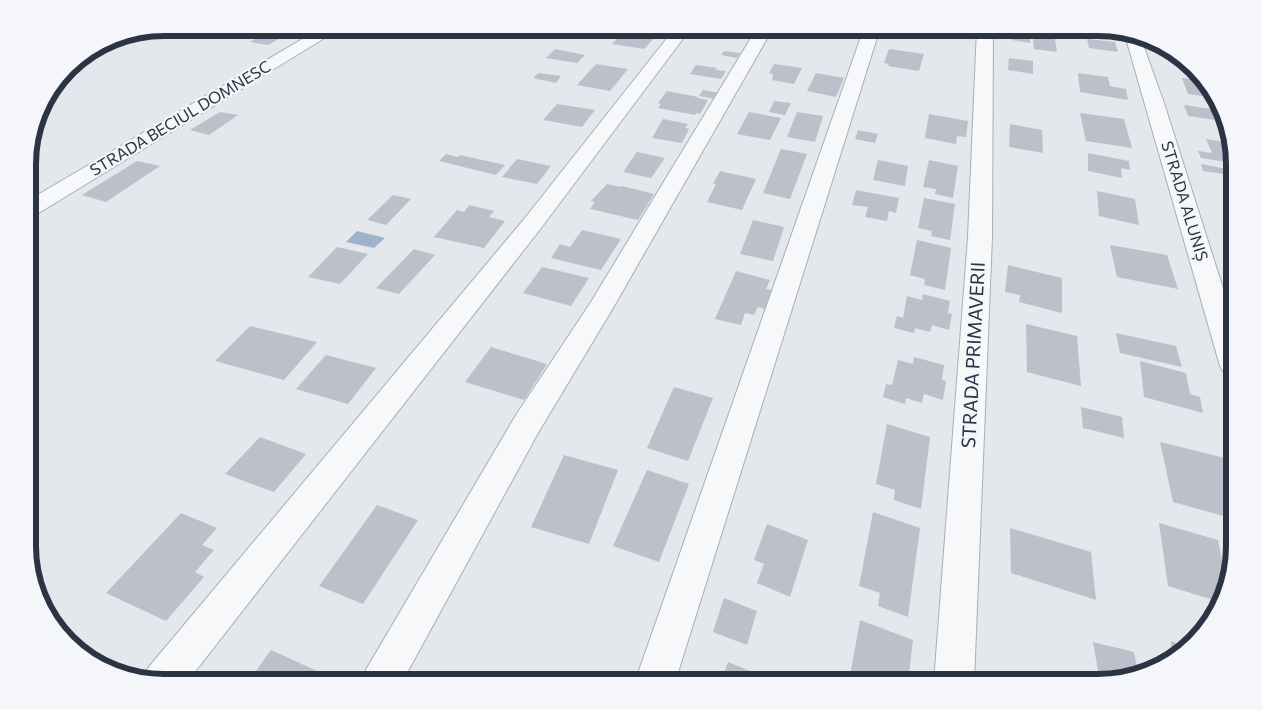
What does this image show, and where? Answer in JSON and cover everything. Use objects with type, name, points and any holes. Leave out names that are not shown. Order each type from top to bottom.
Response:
[{"type":"street","name":"STRADA BECIUL DOMNESC","points":[[36,205],[317,36]]},
{"type":"street","points":[[168,674],[533,223],[678,36]]},
{"type":"street","points":[[386,674],[528,424],[600,308],[760,36]]},
{"type":"street","points":[[658,673],[869,36]]},
{"type":"street","name":"STRADA PRIMAVERII","points":[[955,673],[980,237],[985,36]]},
{"type":"street","name":"STRADA ALUNIȘ","points":[[1134,42],[1158,112],[1225,336]]},
{"type":"water","points":[[357,231],[385,238],[374,248],[346,242]]},
{"type":"building","points":[[260,36],[284,36],[268,45],[250,42]]},
{"type":"building","points":[[619,36],[656,36],[644,49],[612,44]]},
{"type":"building","points":[[794,36],[818,36],[817,39]]},
{"type":"building","points":[[1012,36],[1030,36],[1030,43],[1012,40]]},
{"type":"building","points":[[1033,37],[1055,39],[1057,52],[1034,49]]},
{"type":"building","points":[[1087,39],[1115,42],[1118,52],[1089,48]]},
{"type":"building","points":[[555,49],[585,55],[577,63],[546,58]]},
{"type":"building","points":[[889,49],[924,54],[919,71],[888,66],[889,64],[884,63]]},
{"type":"building","points":[[724,51],[740,53],[737,58],[721,55]]},
{"type":"building","points":[[1009,58],[1033,61],[1033,74],[1008,70]]},
{"type":"building","points":[[596,64],[628,69],[610,91],[577,85]]},
{"type":"building","points":[[774,64],[802,68],[794,84],[772,80],[773,74],[769,73]]},
{"type":"building","points":[[696,65],[726,71],[721,79],[690,74]]},
{"type":"building","points":[[539,73],[561,76],[556,83],[533,78]]},
{"type":"building","points":[[816,73],[844,78],[836,97],[807,91]]},
{"type":"building","points":[[1078,73],[1108,77],[1110,86],[1126,89],[1128,100],[1080,92]]},
{"type":"building","points":[[1182,78],[1194,80],[1206,97],[1188,94]]},
{"type":"building","points":[[703,90],[719,93],[715,99],[699,96]]},
{"type":"building","points":[[667,91],[708,100],[700,114],[696,113],[695,115],[658,108],[661,104],[658,103]]},
{"type":"building","points":[[774,101],[791,103],[785,115],[769,112]]},
{"type":"building","points":[[557,104],[595,110],[582,127],[543,120]]},
{"type":"building","points":[[1184,105],[1214,109],[1218,120],[1188,116]]},
{"type":"building","points":[[220,112],[238,115],[209,135],[190,130]]},
{"type":"building","points":[[749,112],[781,118],[770,140],[737,134]]},
{"type":"building","points":[[797,112],[823,116],[815,142],[787,137]]},
{"type":"building","points":[[1080,113],[1124,119],[1132,148],[1086,141]]},
{"type":"building","points":[[929,114],[968,121],[966,137],[957,136],[956,144],[925,138]]},
{"type":"building","points":[[663,119],[688,124],[685,128],[689,129],[682,143],[652,138]]},
{"type":"building","points":[[1010,124],[1042,130],[1043,153],[1009,147]]},
{"type":"building","points":[[858,130],[878,134],[875,143],[855,139]]},
{"type":"building","points":[[1206,139],[1223,142],[1225,162],[1201,158],[1198,151],[1212,153]]},
{"type":"building","points":[[781,149],[807,154],[790,199],[763,193]]},
{"type":"building","points":[[637,152],[665,158],[651,178],[623,172]]},
{"type":"building","points":[[1088,153],[1129,161],[1130,170],[1121,168],[1122,178],[1088,171]]},
{"type":"building","points":[[446,154],[458,157],[460,155],[505,165],[496,175],[439,161]]},
{"type":"building","points":[[517,159],[551,166],[537,184],[502,177]]},
{"type":"building","points":[[878,160],[908,166],[905,186],[873,180]]},
{"type":"building","points":[[929,160],[958,166],[953,198],[935,194],[936,189],[923,187]]},
{"type":"building","points":[[137,161],[160,166],[106,202],[82,195]]},
{"type":"building","points":[[1201,164],[1225,169],[1225,174],[1203,171]]},
{"type":"building","points":[[720,171],[756,179],[742,210],[707,202]]},
{"type":"building","points":[[607,184],[654,194],[638,220],[590,209],[595,202],[591,201]]},
{"type":"building","points":[[856,190],[899,198],[896,213],[889,211],[887,221],[865,217],[868,207],[852,205]]},
{"type":"building","points":[[1097,191],[1135,199],[1139,225],[1099,216]]},
{"type":"building","points":[[393,195],[411,199],[386,225],[367,220]]},
{"type":"building","points":[[924,198],[955,204],[950,240],[931,236],[932,231],[918,228]]},
{"type":"building","points":[[469,205],[494,211],[489,217],[505,221],[484,248],[434,237],[457,210],[464,212]]},
{"type":"building","points":[[753,220],[784,227],[773,261],[740,254]]},
{"type":"building","points":[[582,230],[621,239],[601,270],[551,258],[560,244],[570,247]]},
{"type":"building","points":[[917,240],[951,248],[945,290],[924,285],[925,279],[910,275]]},
{"type":"building","points":[[1110,245],[1167,255],[1178,289],[1117,277]]},
{"type":"building","points":[[337,247],[368,254],[340,284],[308,277]]},
{"type":"building","points":[[414,249],[435,255],[399,294],[376,288]]},
{"type":"building","points":[[1008,265],[1062,278],[1062,313],[1019,302],[1020,295],[1005,292]]},
{"type":"building","points":[[542,267],[589,278],[571,306],[523,293]]},
{"type":"building","points":[[736,271],[770,280],[766,289],[772,290],[765,309],[758,307],[754,315],[745,313],[741,325],[715,319]]},
{"type":"building","points":[[923,294],[950,301],[948,313],[952,314],[949,330],[932,325],[930,332],[915,328],[914,333],[894,328],[897,316],[903,318],[907,296],[922,300]]},
{"type":"building","points":[[1026,324],[1077,336],[1081,386],[1027,372]]},
{"type":"building","points":[[250,326],[317,342],[284,380],[215,361]]},
{"type":"building","points":[[1116,333],[1176,346],[1182,367],[1120,353]]},
{"type":"building","points":[[491,347],[547,364],[524,400],[465,382]]},
{"type":"building","points":[[326,355],[376,368],[348,404],[296,389]]},
{"type":"building","points":[[914,357],[944,365],[942,380],[946,381],[943,400],[924,394],[922,403],[906,398],[905,404],[883,397],[886,384],[892,385],[898,360],[913,364]]},
{"type":"building","points":[[1140,361],[1186,373],[1190,394],[1200,397],[1203,413],[1144,397]]},
{"type":"building","points":[[674,387],[713,398],[688,461],[647,448]]},
{"type":"building","points":[[1081,407],[1122,417],[1124,438],[1083,428]]},
{"type":"building","points":[[887,424],[930,437],[921,509],[894,500],[895,490],[876,484]]},
{"type":"building","points":[[260,437],[306,454],[274,492],[225,474]]},
{"type":"building","points":[[1160,442],[1225,458],[1225,516],[1173,502]]},
{"type":"building","points":[[564,455],[618,470],[589,544],[531,527]]},
{"type":"building","points":[[647,470],[689,484],[659,562],[613,546]]},
{"type":"building","points":[[377,505],[418,520],[363,604],[319,586]]},
{"type":"building","points":[[873,512],[920,528],[908,617],[878,606],[880,593],[859,586]]},
{"type":"building","points":[[181,513],[217,528],[202,545],[214,550],[195,572],[204,577],[166,621],[106,593]]},
{"type":"building","points":[[1159,523],[1218,540],[1223,568],[1214,600],[1168,586]]},
{"type":"building","points":[[767,524],[808,540],[790,597],[757,583],[764,564],[754,560]]},
{"type":"building","points":[[1010,528],[1091,552],[1096,600],[1011,573]]},
{"type":"building","points":[[724,598],[757,611],[747,645],[713,632]]},
{"type":"building","points":[[860,620],[913,640],[909,673],[851,673]]},
{"type":"building","points":[[1171,641],[1179,644],[1171,650]]},
{"type":"building","points":[[1093,642],[1134,652],[1137,667],[1098,673]]},
{"type":"building","points":[[271,650],[323,674],[254,674]]},
{"type":"building","points":[[728,662],[756,673],[724,673]]}]
